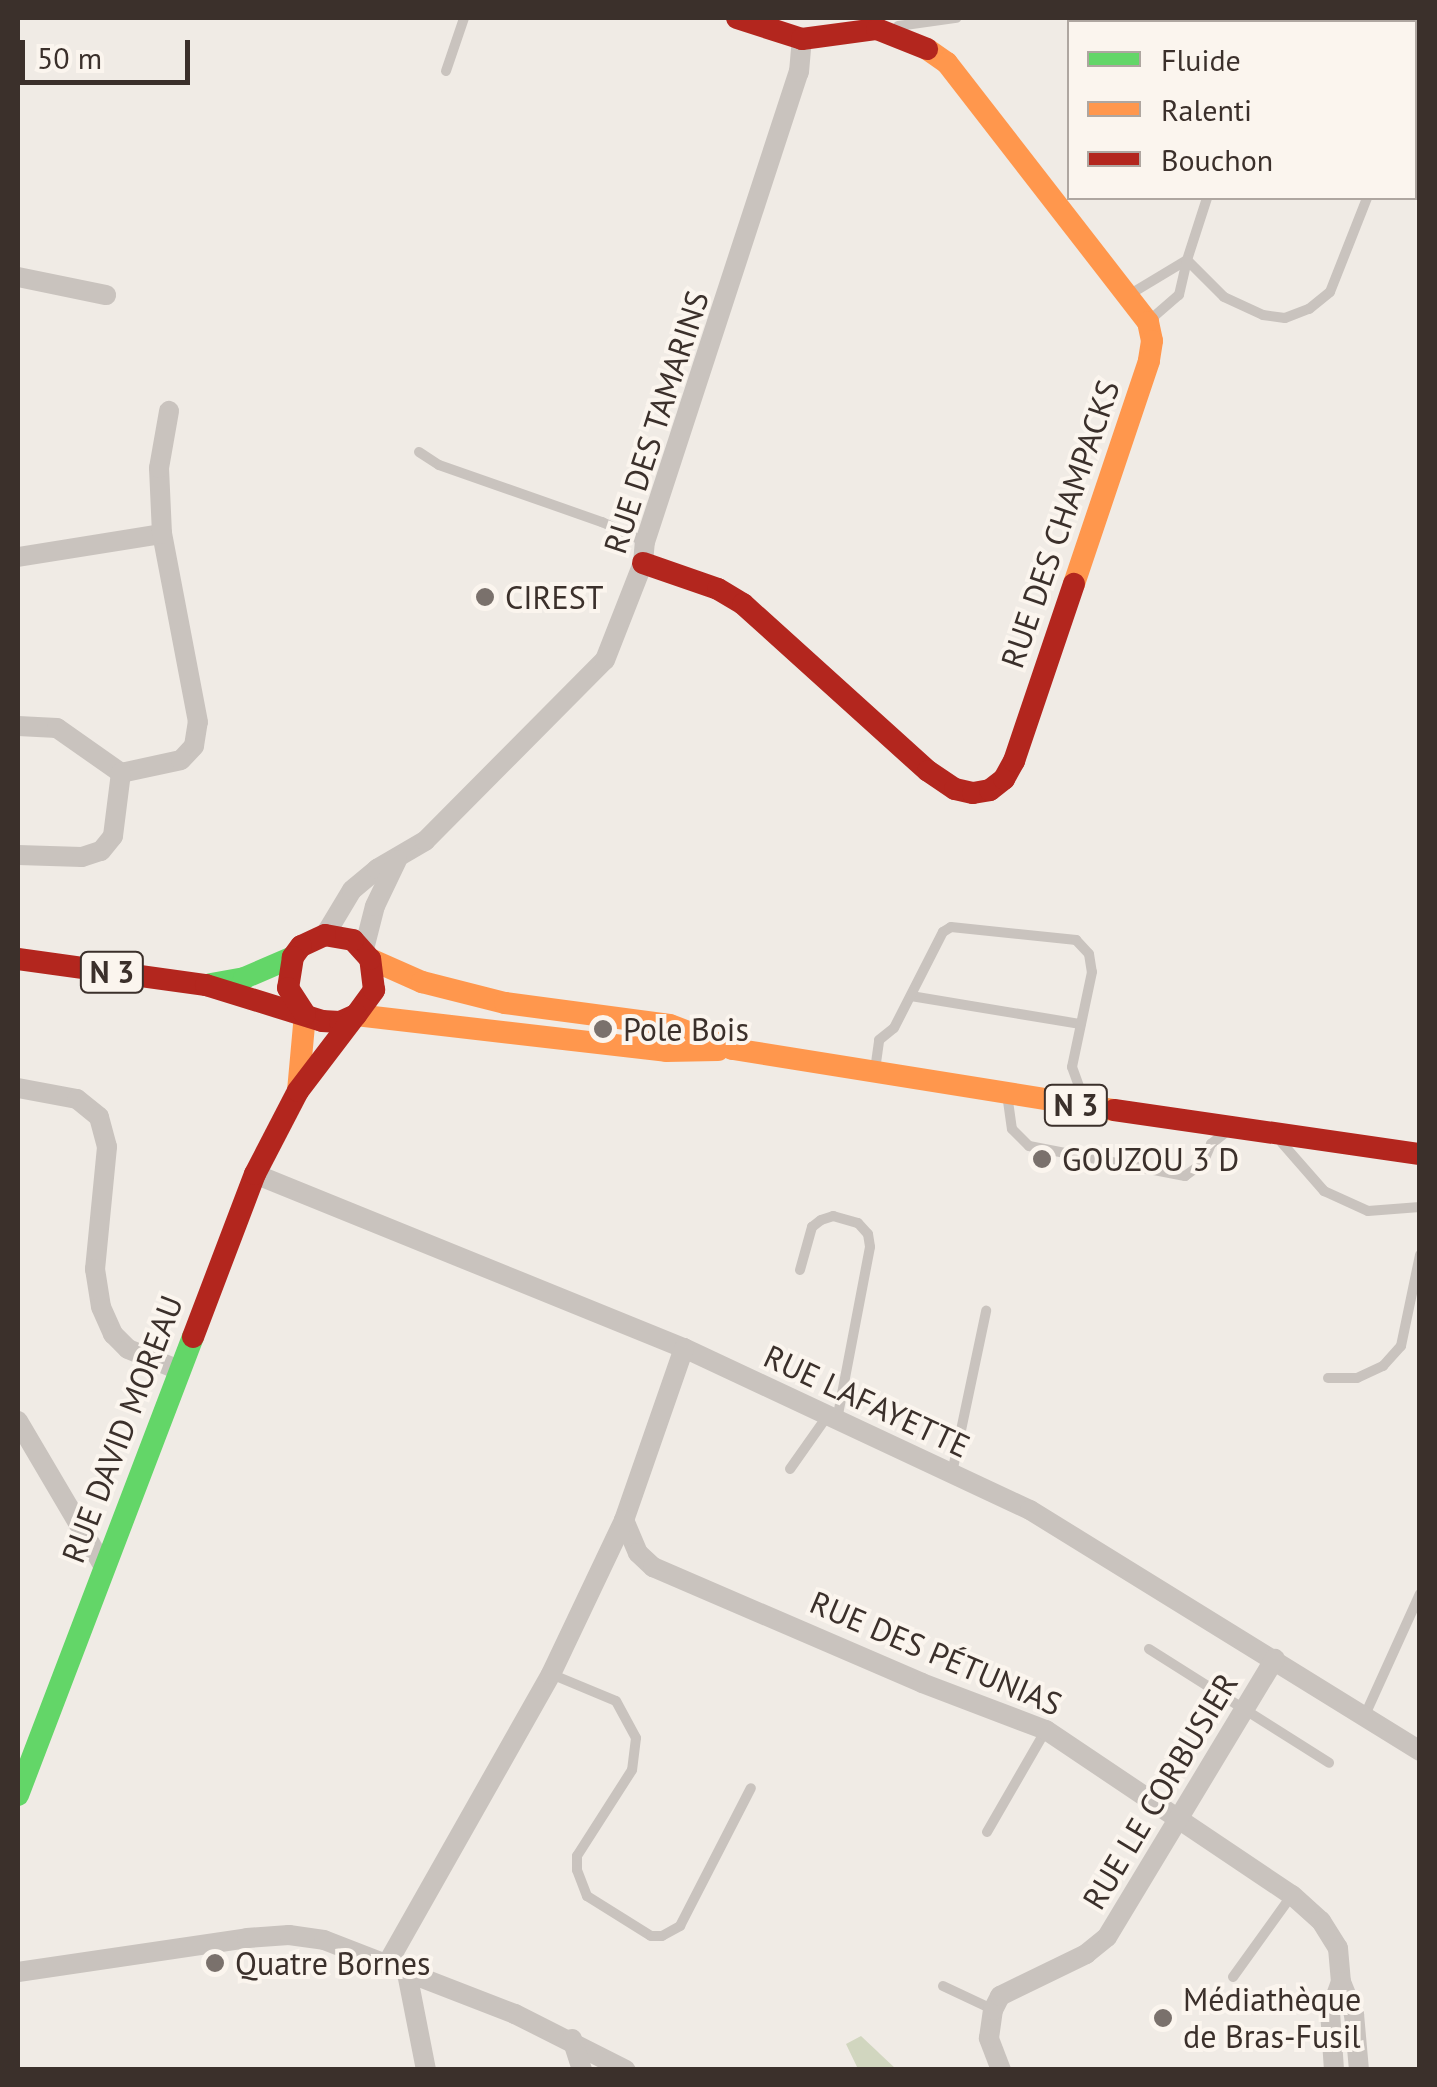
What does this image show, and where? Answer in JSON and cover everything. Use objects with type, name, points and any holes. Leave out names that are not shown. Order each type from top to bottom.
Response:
[{"type":"street","points":[[737,18],[802,39],[877,28],[916,41],[947,63],[1148,322]]},
{"type":"street","name":"RUE DES TAMARINS","points":[[325,935],[352,890],[377,869],[426,841],[605,660],[644,552],[799,72],[802,39]]},
{"type":"street","points":[[18,278],[106,295]]},
{"type":"street","name":"RUE DES CHAMPACKS","points":[[644,552],[743,604],[928,770],[955,789],[973,793],[990,790],[1004,779],[1014,762],[1149,362],[1152,342],[1148,322]]},
{"type":"street","points":[[18,726],[57,728],[121,773],[180,760],[194,746],[198,722],[162,534],[159,468],[169,411]]},
{"type":"street","points":[[18,557],[162,534]]},
{"type":"street","points":[[18,855],[82,857],[101,851],[113,836],[121,773]]},
{"type":"street","name":"RUE DES TAMARINS","points":[[367,954],[374,906],[397,860]]},
{"type":"street","points":[[325,935],[339,935],[367,954],[374,990],[356,1015],[340,1022],[322,1022],[305,1014],[288,988],[293,957],[301,946],[325,935]]},
{"type":"street","name":"N 3","points":[[367,954],[422,982],[506,1003],[670,1025],[733,1049],[1006,1095],[1420,1154]]},
{"type":"street","name":"N 3","points":[[206,985],[244,978],[293,957]]},
{"type":"street","name":"N 3","points":[[18,959],[206,985],[305,1014]]},
{"type":"street","name":"RUE DAVID MOREAU","points":[[298,1090],[305,1014]]},
{"type":"street","name":"N 3","points":[[356,1015],[429,1020],[666,1052],[733,1049]]},
{"type":"street","name":"RUE DAVID MOREAU","points":[[18,1795],[254,1174],[298,1090],[356,1015]]},
{"type":"street","points":[[18,1088],[78,1099],[99,1117],[106,1147],[95,1269],[101,1308],[114,1334],[128,1348],[180,1370]]},
{"type":"street","name":"RUE LAFAYETTE","points":[[254,1174],[684,1348],[1030,1510],[1420,1751]]},
{"type":"street","points":[[386,1964],[551,1674],[624,1520],[684,1348]]},
{"type":"street","points":[[18,1422],[104,1566]]},
{"type":"street","name":"RUE DES PÉTUNIAS","points":[[624,1520],[629,1539],[652,1566],[922,1683],[1046,1730],[1292,1895],[1331,1933],[1341,1982],[1354,2014],[1359,2070]]},
{"type":"street","name":"RUE LE CORBUSIER","points":[[993,2010],[1014,1987],[1086,1954],[1107,1936],[1275,1659]]},
{"type":"street","points":[[18,1972],[108,1955],[290,1935],[324,1940],[572,2039],[626,2070]]},
{"type":"street","points":[[407,1973],[426,2070]]},
{"type":"street","name":"RUE DES PÉTUNIAS","points":[[1334,2070],[1330,2012],[1341,1982]]},
{"type":"street","points":[[993,2010],[990,2038],[1001,2070]]},
{"type":"street","points":[[572,2039],[582,2070]]},
{"type":"lane","points":[[446,71],[464,18]]},
{"type":"lane","points":[[877,28],[956,18]]},
{"type":"lane","points":[[1148,322],[1179,295],[1206,200]]},
{"type":"lane","points":[[1187,260],[1224,297],[1263,315],[1286,318],[1309,310],[1330,292],[1366,200]]},
{"type":"lane","points":[[1126,296],[1187,260]]},
{"type":"lane","points":[[419,452],[439,466],[602,522],[644,552]]},
{"type":"lane","points":[[875,1074],[878,1040],[894,1028],[943,932],[951,926],[1076,940],[1089,954],[1092,972],[1072,1067],[1086,1106]]},
{"type":"lane","points":[[911,996],[1082,1024]]},
{"type":"lane","points":[[429,1020],[506,1003]]},
{"type":"lane","points":[[1006,1095],[1012,1130],[1029,1146],[1185,1176],[1203,1163],[1211,1144],[1232,1128]]},
{"type":"lane","points":[[1276,1134],[1316,1184],[1368,1210],[1420,1208]]},
{"type":"lane","points":[[790,1468],[833,1417],[870,1247],[868,1234],[858,1223],[833,1216],[821,1220],[812,1227],[800,1270]]},
{"type":"lane","points":[[1328,1378],[1357,1378],[1383,1366],[1401,1346],[1410,1318],[1420,1255]]},
{"type":"lane","points":[[952,1473],[986,1311]]},
{"type":"lane","points":[[1365,1715],[1420,1594]]},
{"type":"lane","points":[[1149,1650],[1329,1763]]},
{"type":"lane","points":[[551,1674],[616,1701],[636,1738],[632,1770],[577,1856],[577,1870],[588,1896],[651,1936],[662,1936],[680,1926],[751,1788]]},
{"type":"lane","points":[[987,1832],[1046,1730]]},
{"type":"lane","points":[[1233,1977],[1292,1895]]},
{"type":"lane","points":[[943,1986],[993,2010]]},
{"type":"green space","points":[[861,2036],[896,2069],[858,2069],[846,2044]]},
{"type":"traffic: fast","points":[[211,984],[244,978],[293,957]]},
{"type":"traffic: fast","points":[[18,1795],[193,1337]]},
{"type":"traffic: slow","points":[[927,49],[947,63],[1148,322],[1152,341],[1149,361],[1074,584]]},
{"type":"traffic: slow","points":[[370,959],[422,982],[505,1003],[670,1025],[733,1049],[1114,1110]]},
{"type":"traffic: slow","points":[[298,1091],[305,1014]]},
{"type":"traffic: slow","points":[[356,1015],[666,1051],[718,1050]]},
{"type":"traffic: jam","points":[[737,18],[802,39],[877,29],[927,49]]},
{"type":"traffic: jam","points":[[643,563],[718,589],[743,604],[928,771],[955,789],[973,793],[990,790],[1004,779],[1014,761],[1074,584]]},
{"type":"traffic: jam","points":[[18,959],[206,985],[322,1021],[340,1022],[356,1015],[374,990],[370,959],[353,940],[325,935],[301,946],[293,957],[288,988],[305,1014]]},
{"type":"traffic: jam","points":[[193,1337],[255,1174],[298,1091],[356,1015]]},
{"type":"traffic: jam","points":[[1114,1110],[1420,1154]]},
{"type":"place","name":"CIREST","points":[[485,597]]},
{"type":"place","name":"Pole Bois","points":[[603,1029]]},
{"type":"place","name":"GOUZOU 3 D","points":[[1042,1159]]},
{"type":"place","name":"Quatre Bornes","points":[[215,1963]]},
{"type":"place","name":"Médiathèque de Bras-Fusil","points":[[1163,2018]]}]
